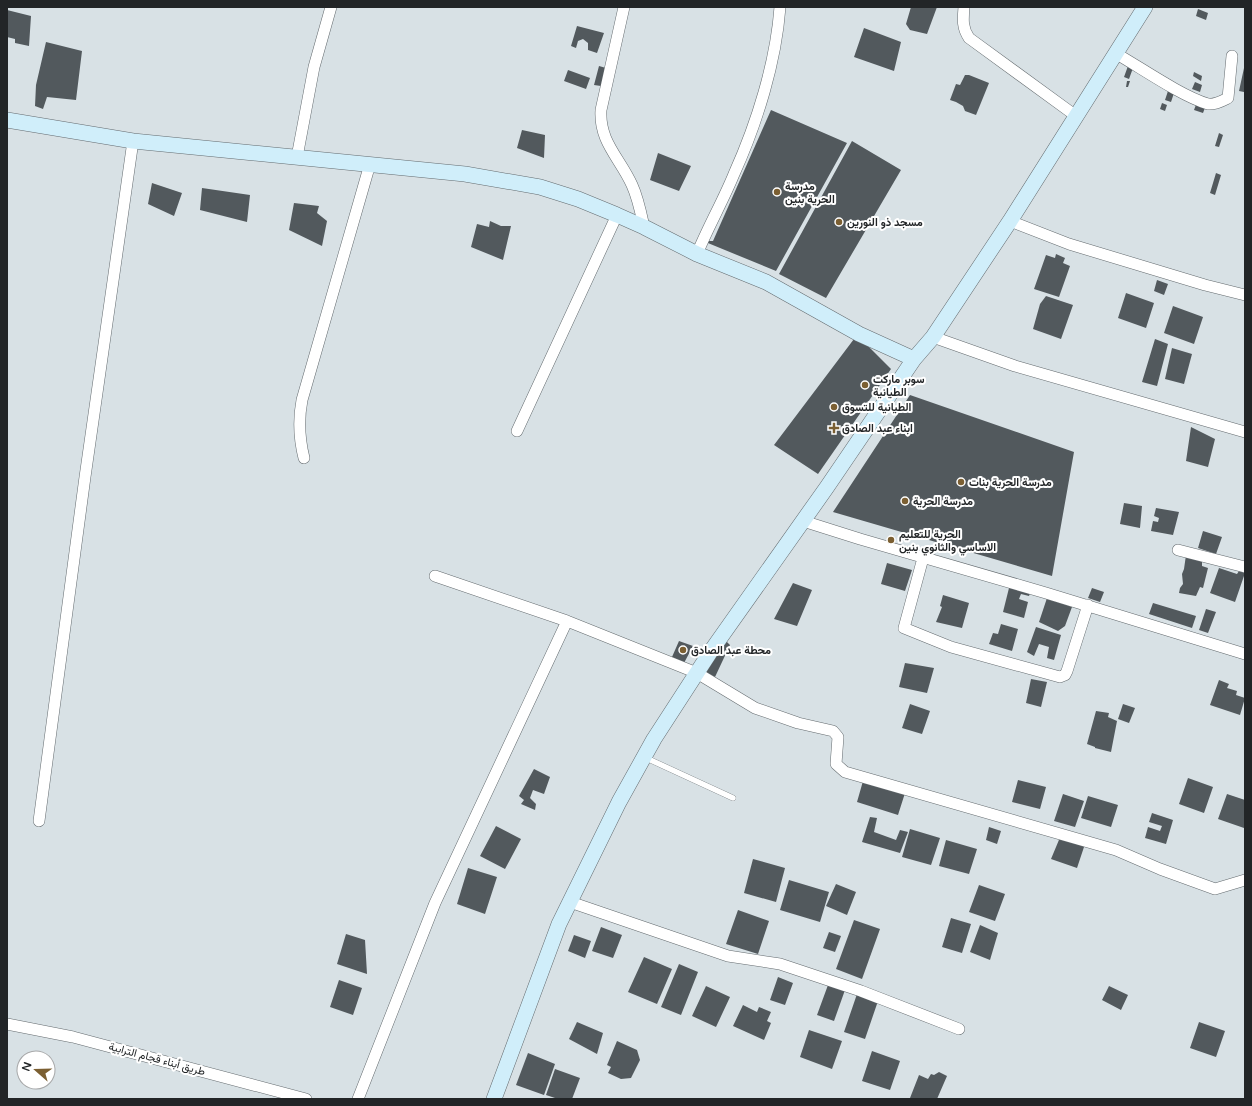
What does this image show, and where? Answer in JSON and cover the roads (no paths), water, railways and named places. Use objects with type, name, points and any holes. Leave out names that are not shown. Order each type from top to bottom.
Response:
[{"type":"street","points":[[297,157],[314,67],[331,7]]},
{"type":"street","points":[[624,7],[601,110],[600,122],[606,142],[633,186],[644,227]]},
{"type":"street","points":[[697,254],[748,140],[776,46],[780,7]]},
{"type":"street","points":[[964,7],[964,31],[969,38],[1076,116]]},
{"type":"street","points":[[498,1098],[559,924],[619,802],[644,757],[697,673],[914,359],[933,337],[1010,221],[1115,52],[1145,7]]},
{"type":"street","points":[[1115,52],[1185,93],[1209,104],[1215,104],[1228,98],[1232,56]]},
{"type":"street","points":[[7,120],[133,141],[370,164],[509,180],[546,189],[617,215],[697,254],[766,282],[860,334],[914,359]]},
{"type":"street","points":[[39,821],[133,141]]},
{"type":"street","points":[[304,458],[300,441],[299,418],[302,400],[370,164]]},
{"type":"street","points":[[517,431],[617,215]]},
{"type":"street","points":[[1010,221],[1069,244],[1198,283],[1245,294]]},
{"type":"street","points":[[933,337],[1015,366],[1245,432]]},
{"type":"street","points":[[803,521],[1245,654]]},
{"type":"street","points":[[1178,550],[1245,567]]},
{"type":"street","points":[[924,558],[904,628],[951,647],[1060,677],[1065,675],[1067,671],[1088,606]]},
{"type":"street","points":[[435,576],[567,621],[697,673],[755,708],[798,723],[833,731],[838,737],[836,764],[845,772],[1116,850],[1160,869],[1215,889],[1245,880]]},
{"type":"street","points":[[358,1099],[435,903],[567,621]]},
{"type":"street","points":[[570,902],[728,956],[780,964],[861,991],[959,1029]]},
{"type":"street","name":"طريق أبناء قجام الترابية","points":[[7,1024],[73,1037],[279,1095],[306,1099]]},
{"type":"lane","points":[[644,757],[733,798]]},
{"type":"place","name":"مدرسة الحرية بنين","points":[[777,192]]},
{"type":"place","name":"مسجد ذو النورين","points":[[839,222]]},
{"type":"place","name":"سوبر ماركت الطيانية","points":[[865,385]]},
{"type":"place","name":"الطيانية للتسوق","points":[[834,407]]},
{"type":"place","name":"ابناء عبد الصادق","points":[[834,428]]},
{"type":"place","name":"مدرسة الحرية بنات","points":[[961,482]]},
{"type":"place","name":"مدرسة الحرية","points":[[905,501]]},
{"type":"place","name":"الحرية للتعليم الاساسي والثانوي بنين","points":[[891,540]]},
{"type":"place","name":"محطة عبد الصادق","points":[[683,650]]}]
